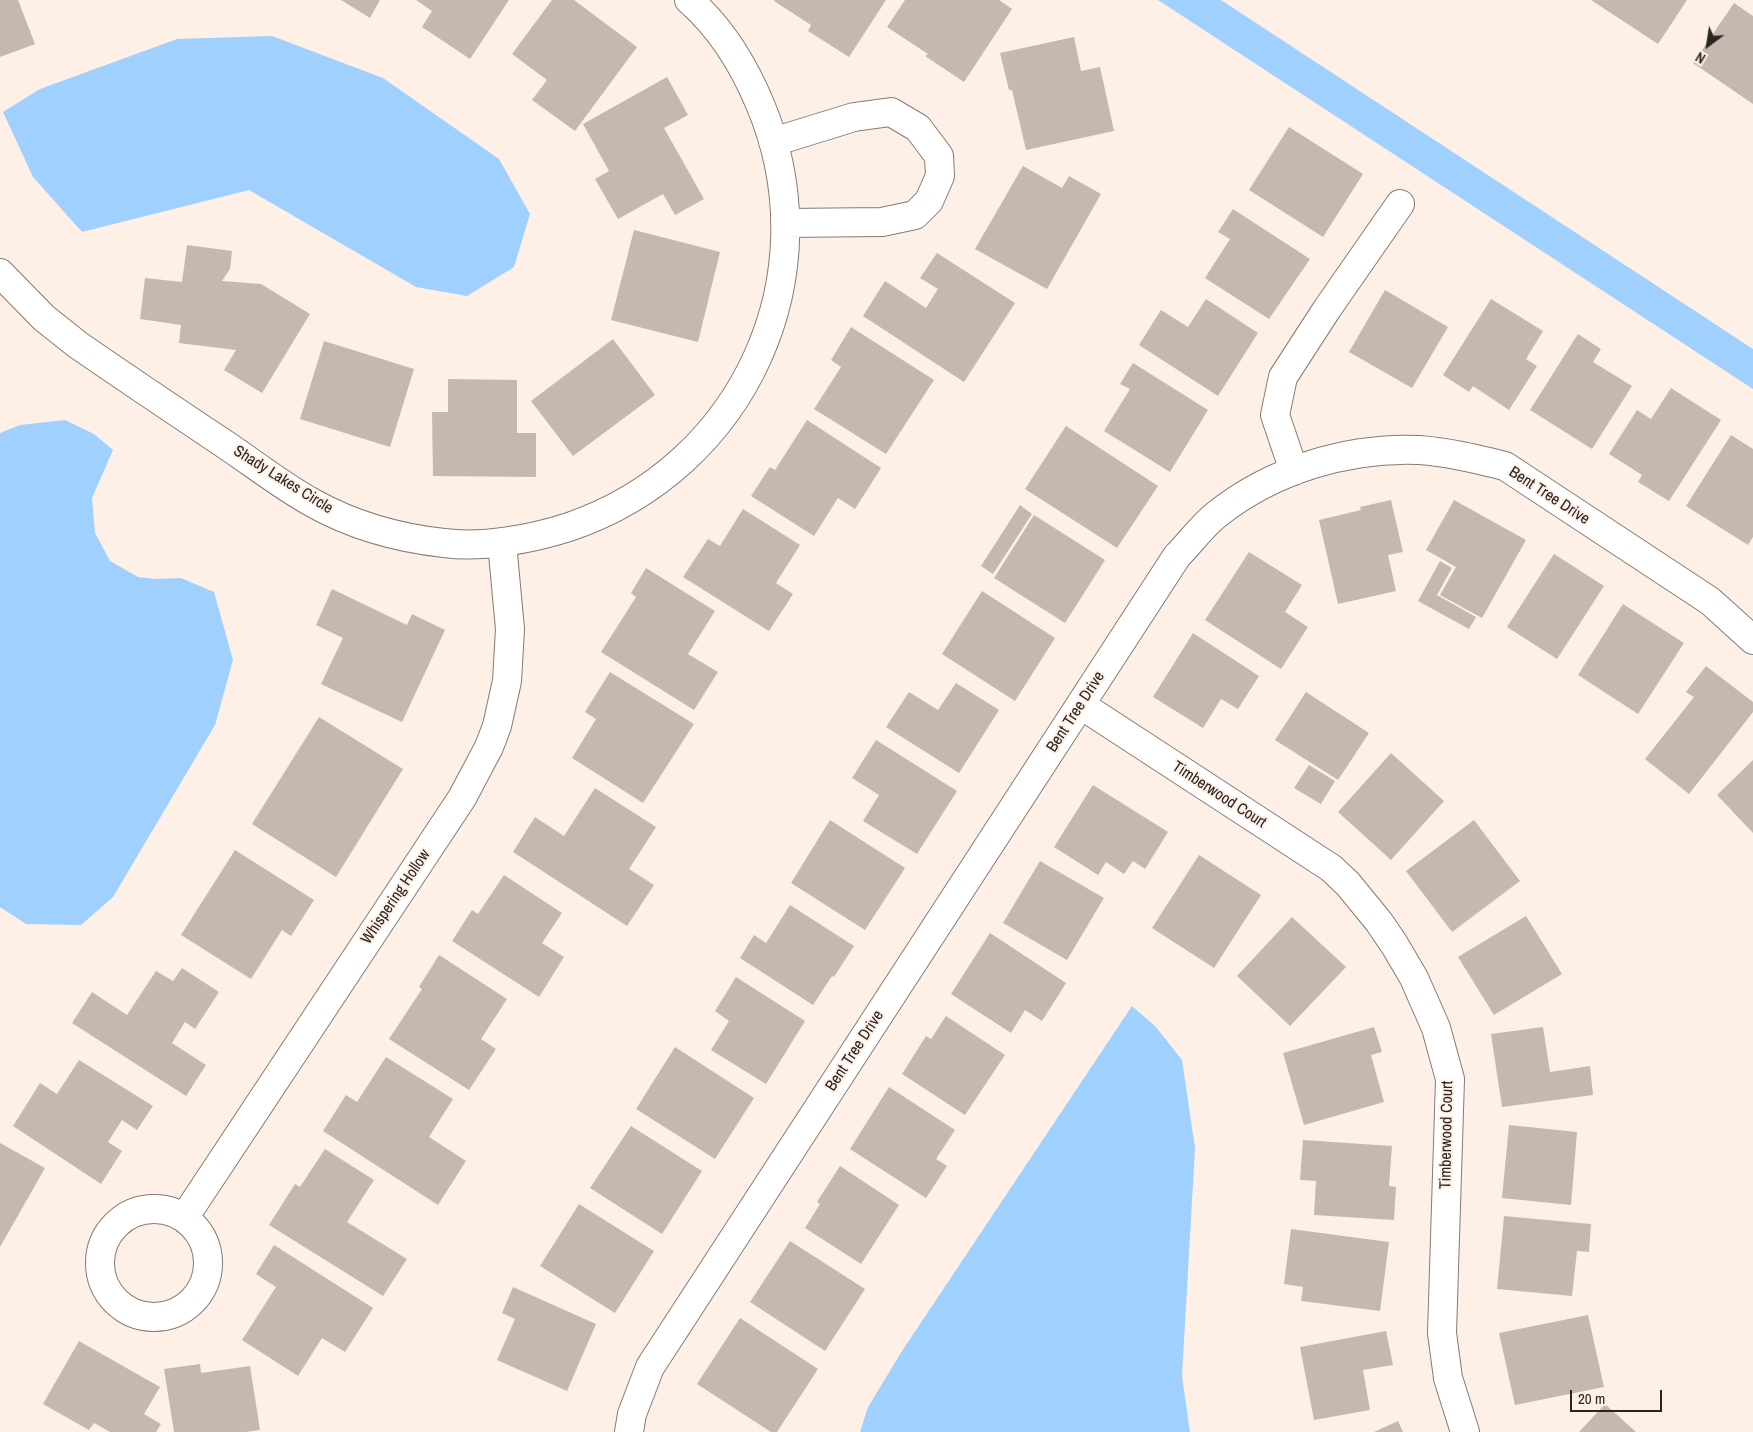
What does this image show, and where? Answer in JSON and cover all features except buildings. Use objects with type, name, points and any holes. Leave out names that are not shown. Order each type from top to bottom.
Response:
[{"type":"street","name":"Shady Lakes Circle","points":[[0,273],[44,318],[78,345],[312,503],[355,523],[401,537],[448,544],[502,542],[549,534],[594,518],[636,496],[675,468],[709,434],[744,386],[764,342],[778,297],[785,250],[785,202],[781,172],[769,126],[751,82],[726,42],[689,0]]},
{"type":"street","points":[[773,142],[854,117],[891,112],[918,128],[939,156],[940,176],[929,201],[915,215],[882,222],[785,223]]},
{"type":"street","points":[[1294,472],[1275,415],[1283,377],[1327,309],[1400,204]]},
{"type":"street","name":"Bent Tree Drive","points":[[629,1432],[632,1414],[650,1367],[1177,556],[1214,516],[1234,501],[1260,487],[1325,460],[1371,452],[1419,450],[1465,456],[1505,466],[1710,601],[1753,640]]},
{"type":"street","name":"Whispering Hollow","points":[[184,1218],[462,798],[489,747],[507,681],[510,629],[502,542]]},
{"type":"street","name":"Timberwood Court","points":[[1081,704],[1331,868],[1348,884],[1379,922],[1414,978],[1436,1028],[1450,1079],[1442,1333],[1448,1378],[1465,1432]]},
{"type":"water","points":[[1158,0],[1221,0],[1753,349],[1753,389]]},
{"type":"water","points":[[272,36],[383,78],[499,159],[530,214],[514,267],[467,296],[416,287],[249,190],[82,232],[33,177],[3,112],[40,89],[177,39]]},
{"type":"water","points":[[65,420],[94,434],[113,450],[92,498],[95,533],[110,561],[138,577],[155,579],[181,578],[214,592],[233,660],[215,725],[113,897],[81,925],[26,924],[0,907],[0,433],[20,425]]},
{"type":"water","points":[[1132,1006],[1156,1027],[1182,1060],[1195,1148],[1182,1376],[1190,1432],[860,1432],[868,1407],[902,1351]]}]
